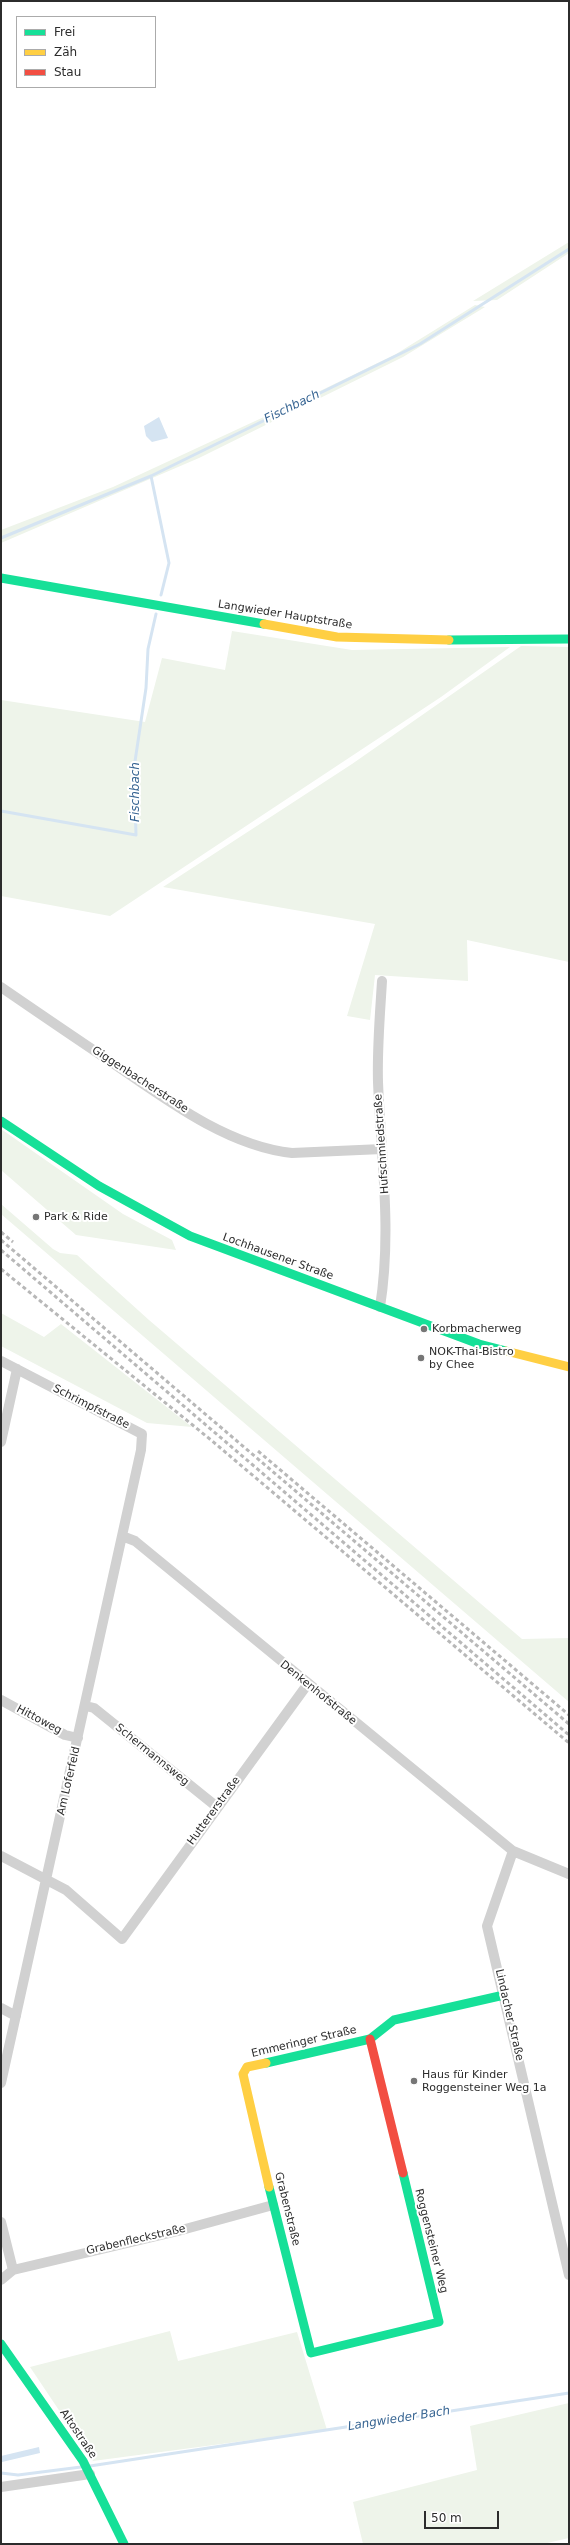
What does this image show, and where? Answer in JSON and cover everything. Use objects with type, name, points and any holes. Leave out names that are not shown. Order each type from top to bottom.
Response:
[{"type":"street","name":"Langwieder Hauptstraße","points":[[1,578],[337,637],[411,640],[569,639]]},
{"type":"street","name":"Hufschmiedstraße","points":[[380,1307],[385,1266],[386,1230],[378,1038],[382,982]]},
{"type":"street","name":"Giggenbacherstraße","points":[[2,987],[174,1105],[251,1144],[277,1151],[292,1153],[382,1149]]},
{"type":"street","name":"Lochhausener Straße","points":[[1,1121],[99,1186],[171,1227],[235,1254],[479,1344],[569,1367]]},
{"type":"street","name":"Schrimpfstraße","points":[[1,1361],[142,1434],[134,1477]]},
{"type":"street","points":[[1,1442],[17,1369]]},
{"type":"street","name":"Am Loferfeld","points":[[1,2083],[86,1706],[134,1477]]},
{"type":"street","name":"Denkenhofstraße","points":[[122,1536],[135,1541],[307,1685],[513,1851],[569,1874]]},
{"type":"street","name":"Huttererstraße","points":[[46,1880],[66,1890],[122,1939],[307,1685]]},
{"type":"street","name":"Hittoweg","points":[[1,1700],[66,1735],[78,1738]]},
{"type":"street","name":"Schermannsweg","points":[[86,1706],[94,1708],[217,1807]]},
{"type":"street","name":"Lindacher Straße","points":[[513,1851],[487,1926],[569,2275]]},
{"type":"street","points":[[1,1856],[46,1880]]},
{"type":"street","name":"Emmeringer Straße","points":[[244,2070],[247,2067],[370,2039],[394,2020],[504,1995]]},
{"type":"street","points":[[1,2008],[16,2016]]},
{"type":"street","name":"Roggensteiner Weg","points":[[311,2353],[439,2322],[370,2039]]},
{"type":"street","name":"Grabenstraße","points":[[244,2070],[273,2205],[311,2353]]},
{"type":"street","name":"Grabenfleckstraße","points":[[1,2280],[13,2270],[178,2231],[273,2205]]},
{"type":"street","points":[[1,2222],[13,2270]]},
{"type":"street","name":"Altostraße","points":[[1,2344],[87,2468],[124,2544]]},
{"type":"street","points":[[1,2487],[87,2468]]},
{"type":"shaded area","points":[[569,242],[569,253],[497,300],[473,301]]},
{"type":"shaded area","points":[[475,305],[485,307],[403,357],[199,458],[1,543],[1,530],[113,487],[322,390],[396,354]]},
{"type":"shaded area","points":[[232,631],[352,650],[510,647],[441,697],[110,916],[1,896],[1,700],[145,722],[162,658],[225,670]]},
{"type":"shaded area","points":[[521,646],[569,647],[569,962],[467,940],[468,981],[375,975],[370,1020],[347,1016],[375,924],[163,887],[352,764]]},
{"type":"shaded area","points":[[1,1129],[123,1214],[172,1240],[176,1250],[76,1235],[1,1170]]},
{"type":"shaded area","points":[[1,1204],[53,1249],[60,1253],[77,1255],[149,1320],[522,1639],[569,1638],[569,1702],[1,1214]]},
{"type":"shaded area","points":[[1,1313],[44,1337],[61,1324],[192,1427],[147,1423],[1,1346]]},
{"type":"shaded area","points":[[170,2331],[178,2361],[297,2332],[327,2430],[93,2461],[30,2367]]},
{"type":"shaded area","points":[[569,2403],[569,2538],[543,2544],[363,2544],[353,2502],[477,2470],[470,2426]]},
{"type":"water","points":[[159,417],[168,438],[152,442],[146,436],[144,426]]},
{"type":"water","points":[[39,2447],[40,2453],[2,2462],[1,2456]]},
{"type":"waterway","name":"Fischbach","points":[[1,538],[151,476],[420,344],[569,249]]},
{"type":"waterway","points":[[151,476],[169,563],[161,595]]},
{"type":"waterway","name":"Fischbach","points":[[1,811],[136,835],[134,768],[146,688],[148,649],[156,614]]},
{"type":"waterway","name":"Langwieder Bach","points":[[90,2466],[569,2393]]},
{"type":"waterway","points":[[1,2473],[18,2475],[81,2467]]},
{"type":"railway","points":[[1,1232],[13,1242]]},
{"type":"railway","points":[[1,1240],[569,1724]]},
{"type":"railway","points":[[1,1250],[569,1735]]},
{"type":"railway","points":[[1,1269],[211,1440],[569,1743]]},
{"type":"railway","points":[[258,1451],[569,1715]]},
{"type":"traffic: fast","points":[[1,578],[264,624]]},
{"type":"traffic: fast","points":[[449,640],[569,639]]},
{"type":"traffic: fast","points":[[1,1121],[99,1186],[190,1236],[479,1344],[506,1351]]},
{"type":"traffic: fast","points":[[266,2063],[370,2039],[394,2020],[504,1995]]},
{"type":"traffic: fast","points":[[269,2187],[311,2353],[439,2322],[403,2173]]},
{"type":"traffic: fast","points":[[1,2344],[83,2461],[124,2544]]},
{"type":"traffic: slow","points":[[264,624],[337,637],[449,640]]},
{"type":"traffic: slow","points":[[506,1351],[569,1367]]},
{"type":"traffic: slow","points":[[266,2063],[247,2067],[243,2074],[269,2187]]},
{"type":"traffic: jam","points":[[370,2039],[403,2173]]},
{"type":"place","name":"Park & Ride","points":[[36,1217]]},
{"type":"place","name":"Korbmacherweg","points":[[424,1329]]},
{"type":"place","name":"NOK-Thai-Bistro by Chee","points":[[421,1358]]},
{"type":"place","name":"Haus für Kinder Roggensteiner Weg 1a","points":[[414,2081]]}]
